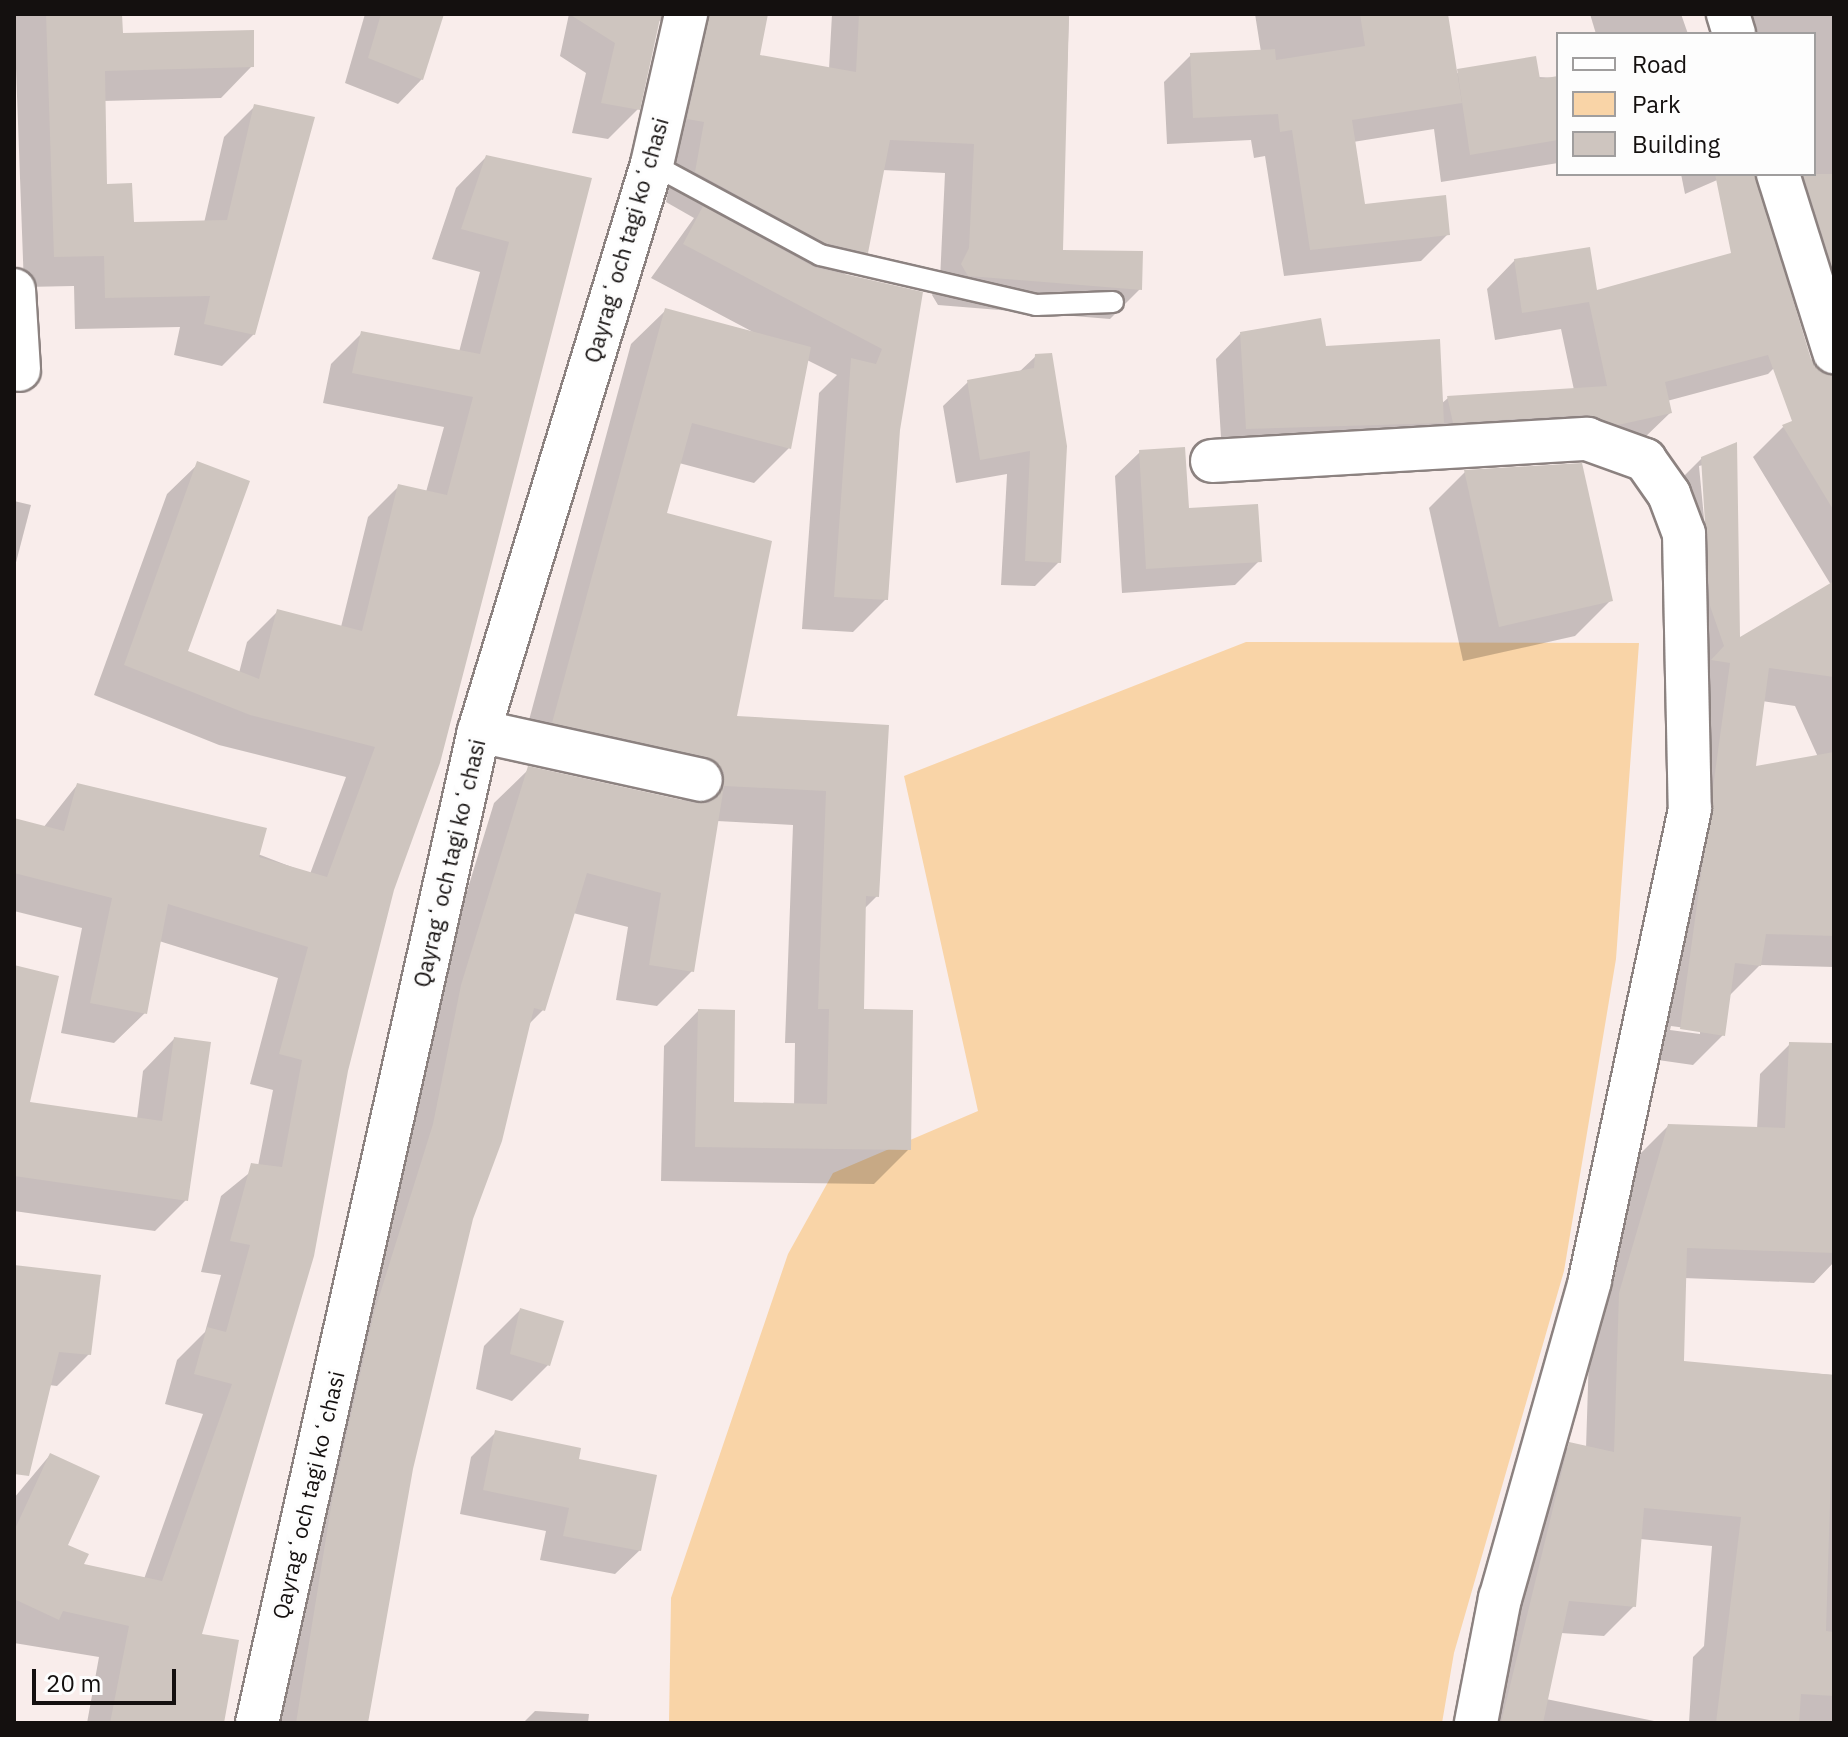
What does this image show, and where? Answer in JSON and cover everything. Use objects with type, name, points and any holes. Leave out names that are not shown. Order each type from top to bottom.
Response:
[{"type":"street","name":"Qayragʻoch tagi koʻchasi","points":[[257,1723],[479,731],[652,164],[686,14]]},
{"type":"street","points":[[1779,176],[1834,352]]},
{"type":"street","points":[[14,290],[19,370]]},
{"type":"street","points":[[1212,461],[1587,439],[1645,460],[1669,494],[1684,534],[1690,809],[1590,1281],[1500,1598],[1476,1723]]},
{"type":"street","points":[[479,731],[701,780]]},
{"type":"lane","points":[[652,164],[820,255],[1036,305],[1113,302]]},
{"type":"green space","points":[[1246,642],[1639,643],[1616,959],[1564,1271],[1454,1653],[1442,1723],[669,1723],[671,1598],[788,1254],[833,1173],[978,1111],[904,776]]},
{"type":"building","points":[[46,14],[122,14],[123,33],[254,30],[254,67],[105,71],[107,184],[132,183],[134,222],[227,220],[254,104],[315,117],[255,335],[204,324],[210,296],[105,298],[104,256],[54,257]]},
{"type":"building","points":[[381,14],[444,14],[423,80],[368,58]]},
{"type":"building","points":[[569,14],[661,14],[640,110],[601,103],[615,43]]},
{"type":"building","points":[[709,14],[768,14],[760,55],[856,72],[859,14],[1069,14],[1063,250],[1143,251],[1142,290],[968,276],[961,264],[969,248],[974,144],[890,140],[868,253],[825,243],[695,172],[704,122],[687,119]]},
{"type":"building","points":[[1360,14],[1448,14],[1462,103],[1352,120],[1365,204],[1446,195],[1450,235],[1310,250],[1292,130],[1280,132],[1278,114],[1193,118],[1190,53],[1275,49],[1276,60],[1365,46]]},
{"type":"building","points":[[1536,56],[1540,79],[1556,76],[1556,140],[1470,155],[1457,69]]},
{"type":"building","points":[[486,155],[592,178],[440,763],[394,890],[348,1071],[314,1256],[202,1634],[239,1640],[224,1723],[110,1723],[129,1626],[63,1611],[59,1620],[14,1599],[14,1531],[50,1453],[100,1476],[68,1545],[89,1554],[84,1564],[162,1581],[232,1384],[194,1374],[207,1327],[226,1332],[250,1245],[230,1241],[251,1163],[282,1167],[302,1060],[279,1054],[308,947],[168,904],[147,1014],[90,1003],[112,898],[14,873],[14,818],[64,831],[77,783],[267,828],[259,857],[327,877],[375,747],[250,715],[124,665],[197,461],[250,481],[188,651],[259,679],[277,609],[362,631],[398,484],[447,495],[473,397],[352,373],[361,331],[480,354],[509,242],[461,229]]},
{"type":"building","points":[[1834,174],[1834,272],[1804,176]]},
{"type":"building","points":[[1715,176],[1756,176],[1811,359],[1834,375],[1834,511],[1782,425],[1792,421],[1768,355],[1665,382],[1672,413],[1618,425],[1586,415],[1453,423],[1447,396],[1607,386],[1589,302],[1522,313],[1514,259],[1590,247],[1597,290],[1731,253]]},
{"type":"building","points":[[703,206],[814,267],[923,292],[900,430],[888,600],[834,597],[851,358],[876,364],[882,349],[683,244]]},
{"type":"building","points":[[665,308],[811,347],[791,449],[692,423],[667,513],[772,541],[737,716],[889,725],[879,897],[866,896],[864,1009],[913,1010],[911,1150],[695,1147],[698,1009],[735,1010],[734,1102],[827,1104],[829,1009],[818,1009],[826,791],[724,786],[724,772],[706,757],[552,723]]},
{"type":"building","points":[[1321,318],[1326,346],[1440,339],[1444,423],[1246,429],[1240,332]]},
{"type":"building","points":[[1052,353],[1067,446],[1061,563],[1025,561],[1030,451],[980,460],[967,380],[1034,368],[1035,354]]},
{"type":"building","points":[[1737,442],[1740,637],[1834,581],[1834,677],[1769,668],[1756,766],[1834,752],[1834,936],[1766,934],[1761,966],[1735,963],[1725,1036],[1680,1029],[1730,663],[1711,660],[1724,646],[1710,606],[1701,457]]},
{"type":"building","points":[[1185,447],[1189,508],[1258,504],[1262,562],[1146,569],[1139,450]]},
{"type":"building","points":[[1582,463],[1613,601],[1499,627],[1464,470]]},
{"type":"building","points":[[528,766],[696,803],[709,803],[724,786],[694,972],[649,965],[661,893],[587,873],[545,1011],[534,1008],[502,1141],[473,1219],[413,1469],[368,1723],[296,1723],[333,1495],[374,1313],[433,1124],[461,985]]},
{"type":"building","points":[[14,965],[59,976],[30,1102],[162,1121],[174,1037],[211,1042],[188,1201],[14,1176]]},
{"type":"building","points":[[1789,1042],[1834,1043],[1834,1253],[1687,1248],[1684,1361],[1834,1375],[1826,1631],[1834,1632],[1834,1696],[1801,1694],[1799,1723],[1716,1723],[1741,1517],[1644,1508],[1636,1607],[1569,1601],[1543,1723],[1501,1723],[1569,1442],[1614,1452],[1619,1293],[1668,1124],[1785,1128]]},
{"type":"building","points":[[14,1265],[101,1275],[91,1355],[59,1352],[29,1476],[14,1474]]},
{"type":"building","points":[[520,1308],[564,1321],[550,1366],[510,1354]]},
{"type":"building","points":[[495,1430],[581,1448],[579,1459],[657,1475],[641,1551],[563,1536],[569,1508],[483,1490]]}]
